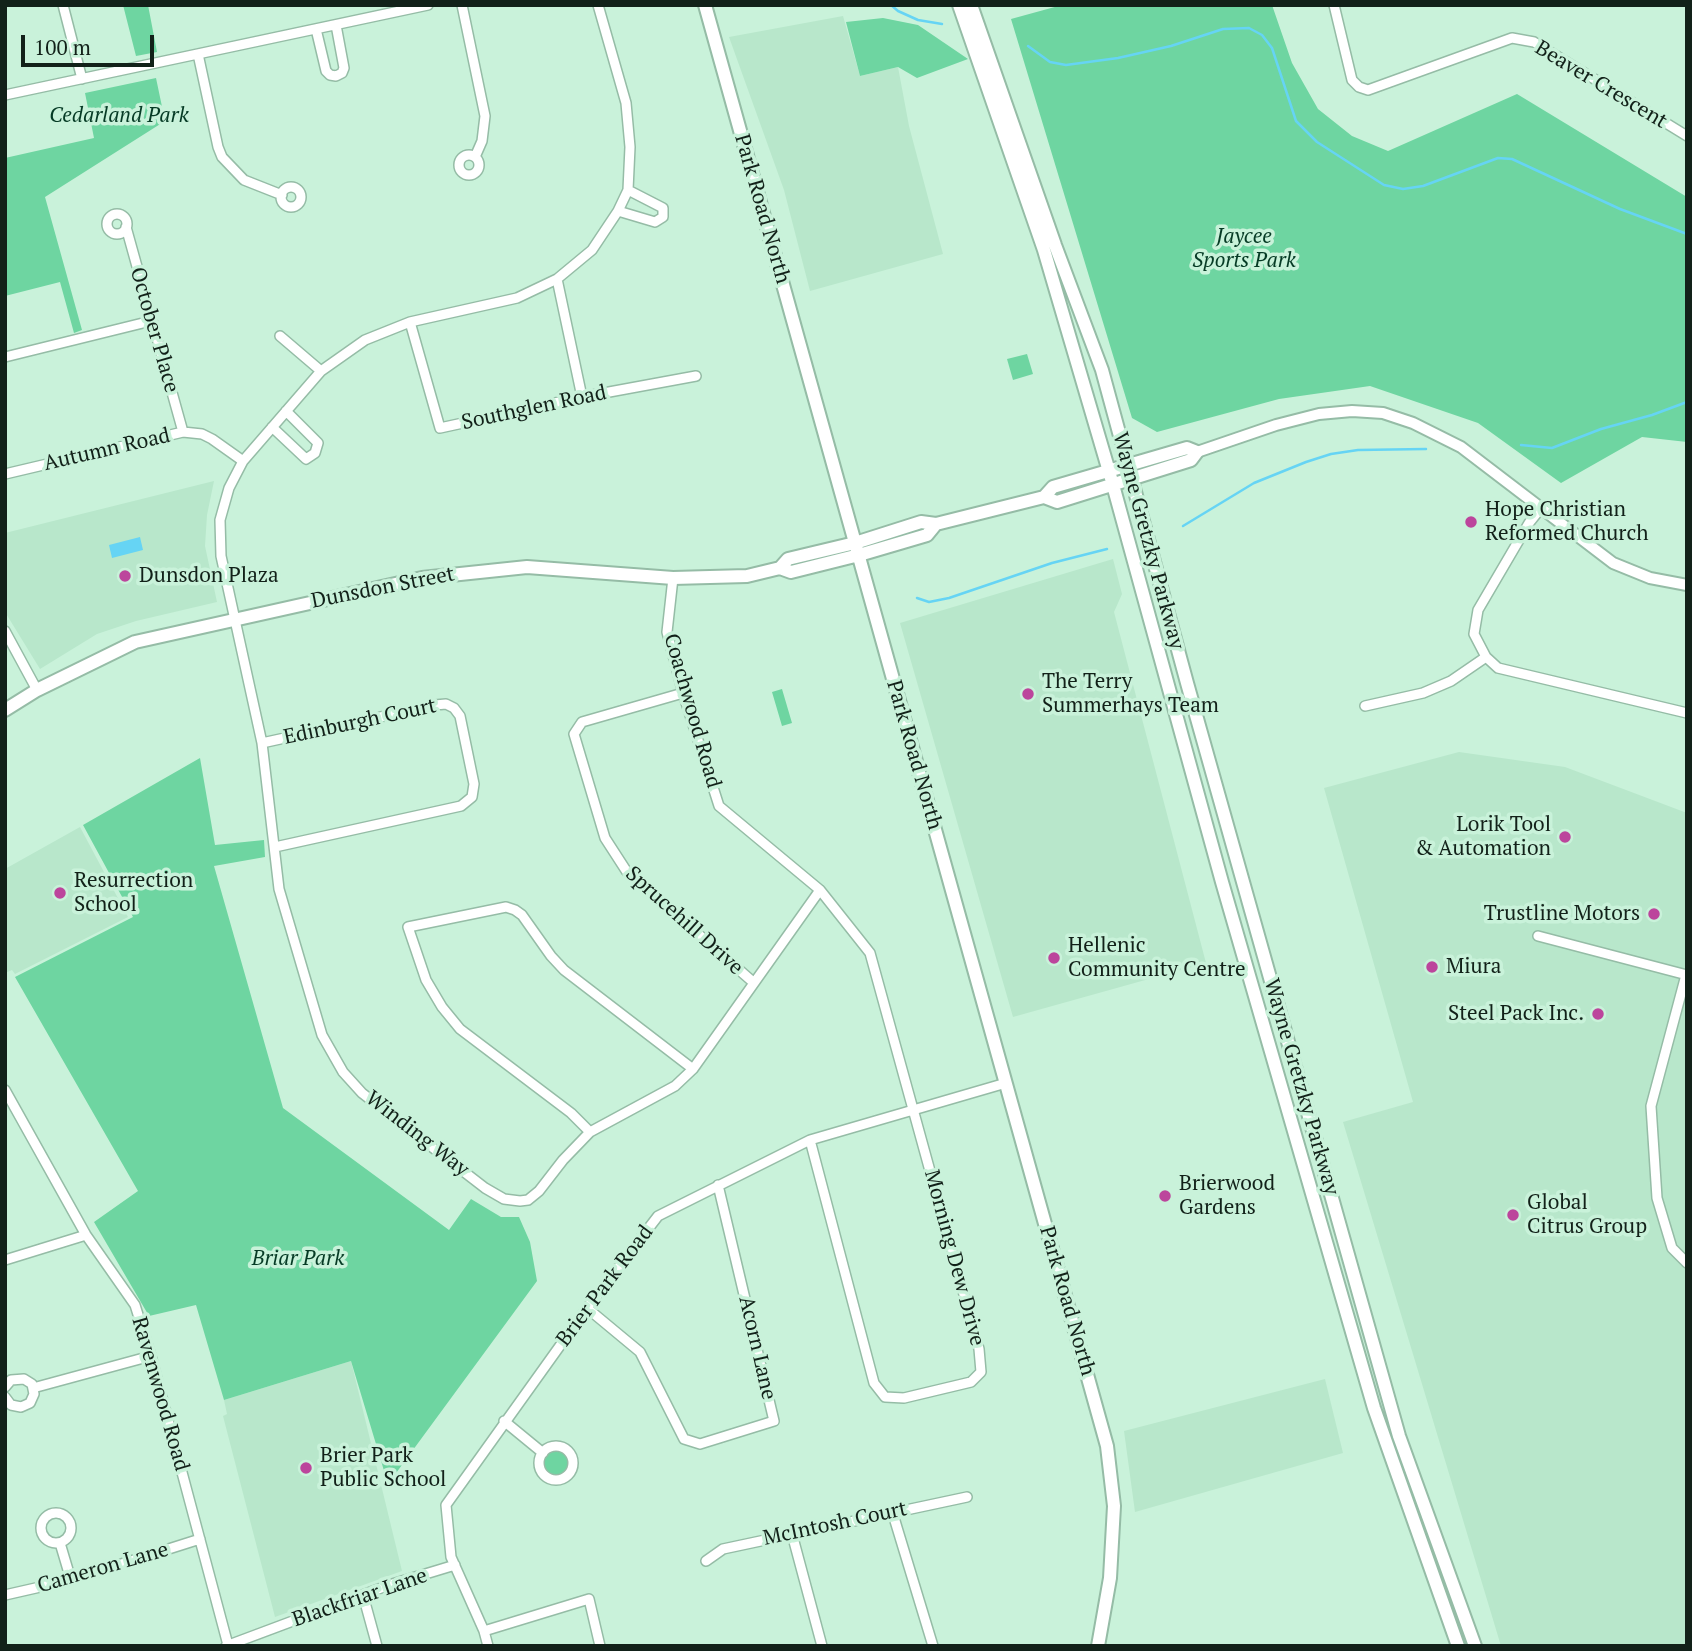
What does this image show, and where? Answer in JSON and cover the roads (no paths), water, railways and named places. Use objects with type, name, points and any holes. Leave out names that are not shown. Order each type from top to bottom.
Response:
[{"type":"main road","name":"Park Road North","points":[[705,5],[1107,1446],[1114,1506],[1110,1578],[1098,1646]]},
{"type":"main road","name":"Wayne Gretzky Parkway","points":[[959,5],[1044,250],[1370,1395],[1458,1646]]},
{"type":"main road","name":"Wayne Gretzky Parkway","points":[[971,5],[1102,370],[1399,1436],[1475,1646]]},
{"type":"main road","name":"Dunsdon Street","points":[[5,710],[37,690],[135,642],[234,619],[433,576],[527,567],[673,578],[747,576],[780,568],[788,559],[857,549],[921,522],[936,524],[1044,497],[1053,487],[1187,448],[1197,452],[1191,460],[1057,502],[1044,497]]},
{"type":"street","points":[[63,5],[82,79]]},
{"type":"street","points":[[5,95],[428,5]]},
{"type":"street","points":[[462,5],[485,116],[482,141],[475,157]]},
{"type":"street","points":[[598,5],[626,103],[630,147],[628,190],[663,208],[663,217],[655,222],[618,211]]},
{"type":"street","name":"Beaver Crescent","points":[[1335,5],[1352,80],[1359,88],[1368,90],[1512,38],[1534,42],[1687,136]]},
{"type":"street","points":[[316,29],[326,71],[336,76],[342,73],[344,68],[336,25]]},
{"type":"street","points":[[198,54],[222,157],[244,180],[282,195]]},
{"type":"street","name":"Winding Way","points":[[628,190],[618,211],[592,250],[557,279],[517,298],[410,322],[365,340],[321,371],[243,461],[229,488],[219,520],[221,556],[262,743],[279,888],[322,1035],[343,1072],[362,1093],[485,1188],[497,1196],[520,1201],[533,1197],[590,1132],[675,1086],[693,1069],[820,890]]},
{"type":"street","name":"October Place","points":[[126,227],[183,432]]},
{"type":"street","points":[[557,279],[582,397]]},
{"type":"street","points":[[5,356],[151,321]]},
{"type":"street","name":"Southglen Road","points":[[410,322],[440,428],[582,397],[696,376]]},
{"type":"street","points":[[280,336],[321,371]]},
{"type":"street","points":[[272,427],[306,459],[315,453],[318,443],[286,411]]},
{"type":"street","name":"Dunsdon Street","points":[[1197,452],[1276,425],[1319,414],[1352,411],[1383,413],[1413,423],[1461,447],[1613,564],[1650,578],[1687,585]]},
{"type":"street","name":"Autumn Road","points":[[5,474],[183,432],[202,434],[243,461]]},
{"type":"street","points":[[1541,508],[1529,523],[1478,610],[1474,634],[1486,657],[1498,668],[1687,713]]},
{"type":"street","name":"Coachwood Road","points":[[673,578],[667,632],[683,693],[719,806],[820,890],[870,953],[915,1110]]},
{"type":"street","points":[[5,631],[37,690]]},
{"type":"street","points":[[1365,706],[1423,693],[1451,681],[1486,657]]},
{"type":"street","name":"Sprucehill Drive","points":[[683,693],[582,722],[574,734],[605,838],[627,873],[753,982]]},
{"type":"street","name":"Edinburgh Court","points":[[262,743],[446,704],[454,708],[460,716],[474,784],[472,797],[464,804],[275,847]]},
{"type":"street","points":[[590,1132],[571,1114],[460,1029],[442,1007],[426,980],[408,927],[506,907],[515,910],[522,915],[564,970],[693,1069]]},
{"type":"street","points":[[1538,936],[1686,975],[1651,1106],[1657,1198],[1672,1248],[1687,1263]]},
{"type":"street","name":"Brier Park Road","points":[[488,1646],[455,1565],[446,1523],[446,1506],[504,1421],[658,1216],[810,1140],[1006,1083]]},
{"type":"street","name":"Ravenwood Road","points":[[6,1095],[86,1235],[135,1305],[151,1356],[227,1645]]},
{"type":"street","name":"Morning Dew Drive","points":[[810,1140],[874,1383],[885,1397],[904,1398],[971,1382],[981,1373],[979,1349],[915,1110]]},
{"type":"street","name":"Acorn Lane","points":[[587,1308],[640,1352],[684,1439],[700,1444],[774,1421],[718,1185]]},
{"type":"street","points":[[5,1259],[86,1235]]},
{"type":"street","points":[[33,1388],[151,1356]]},
{"type":"street","points":[[5,1387],[11,1380],[20,1378],[28,1381],[33,1388],[33,1399],[26,1406],[11,1405],[5,1397]]},
{"type":"street","points":[[504,1421],[543,1453]]},
{"type":"street","name":"McIntosh Court","points":[[706,1561],[723,1549],[967,1497]]},
{"type":"street","points":[[892,1511],[933,1646]]},
{"type":"street","points":[[792,1534],[822,1646]]},
{"type":"street","name":"Cameron Lane","points":[[5,1595],[71,1580],[200,1539]]},
{"type":"street","points":[[60,1543],[71,1580]]},
{"type":"street","name":"Blackfriar Lane","points":[[227,1645],[363,1595],[455,1565]]},
{"type":"street","points":[[363,1595],[377,1646]]},
{"type":"street","points":[[484,1631],[589,1599],[600,1646]]},
{"type":"water","points":[[140,537],[143,550],[112,558],[109,545]]},
{"type":"waterway","points":[[891,5],[918,20],[942,24]]},
{"type":"waterway","points":[[1028,46],[1050,62],[1066,65],[1118,58],[1171,46],[1223,29],[1249,28],[1262,35],[1272,48],[1296,121],[1317,142],[1384,185],[1403,189],[1423,186],[1498,158],[1512,159],[1620,209],[1687,234]]},
{"type":"waterway","points":[[1521,445],[1552,448],[1601,429],[1687,402]]},
{"type":"waterway","points":[[1183,526],[1254,483],[1331,454],[1358,450],[1426,449]]},
{"type":"waterway","points":[[917,598],[929,602],[949,598],[1052,563],[1107,549]]},
{"type":"place","name":"Hope Christian Reformed Church","points":[[1471,522]]},
{"type":"place","name":"Dunsdon Plaza","points":[[125,576]]},
{"type":"place","name":"The Terry Summerhays Team","points":[[1028,694]]},
{"type":"place","name":"Lorik Tool & Automation","points":[[1565,837]]},
{"type":"place","name":"Resurrection School","points":[[60,893]]},
{"type":"place","name":"Trustline Motors","points":[[1654,914]]},
{"type":"place","name":"Hellenic Community Centre","points":[[1054,958]]},
{"type":"place","name":"Miura","points":[[1432,967]]},
{"type":"place","name":"Steel Pack Inc.","points":[[1598,1014]]},
{"type":"place","name":"Brierwood Gardens","points":[[1165,1196]]},
{"type":"place","name":"Global Citrus Group","points":[[1513,1215]]},
{"type":"place","name":"Brier Park Public School","points":[[306,1468]]},
{"type":"park label","name":"Cedarland Park","points":[[119,116]]},
{"type":"park label","name":"Jaycee Sports Park","points":[[1244,249]]},
{"type":"park label","name":"Briar Park","points":[[298,1259]]}]
